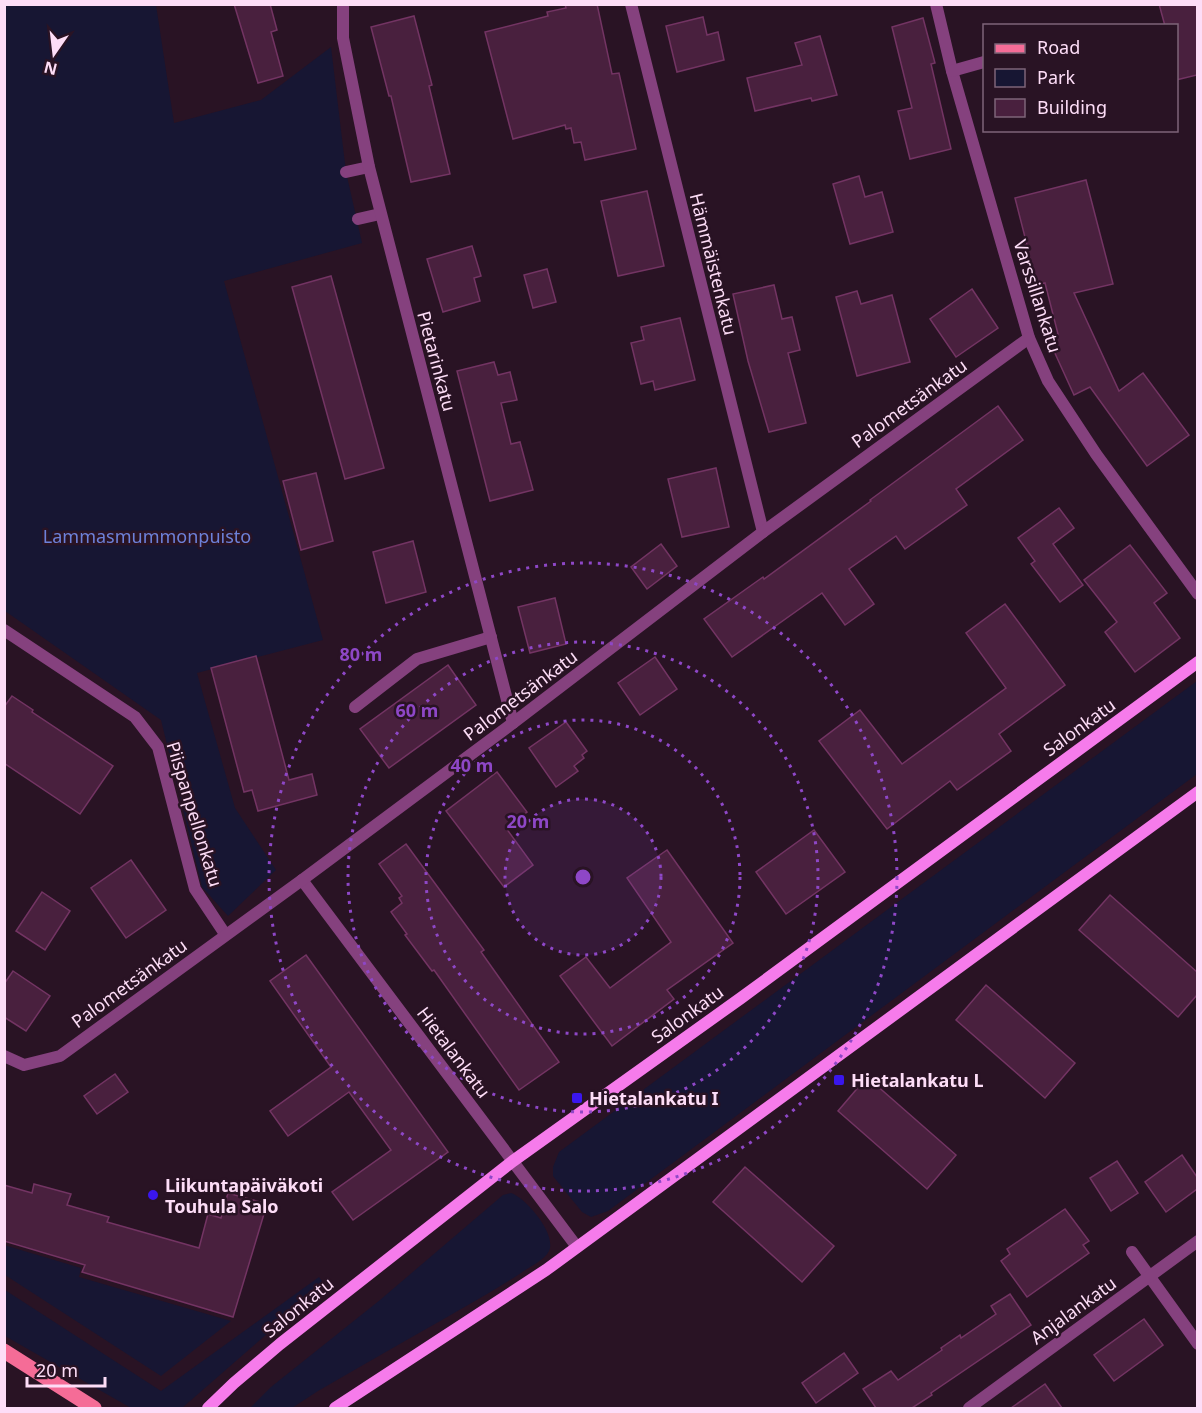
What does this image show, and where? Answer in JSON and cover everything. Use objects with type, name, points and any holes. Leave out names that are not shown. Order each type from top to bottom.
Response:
[{"type":"main road","name":"Salonkatu","points":[[208,1408],[234,1383],[312,1319],[513,1161],[741,998],[1197,662]]},
{"type":"main road","points":[[335,1408],[546,1270],[808,1080],[1197,792]]},
{"type":"main road","points":[[4,1351],[94,1408]]},
{"type":"street","name":"Pietarinkatu","points":[[343,4],[343,38],[380,214],[513,723]]},
{"type":"street","name":"Hämmäistenkatu","points":[[631,4],[763,532]]},
{"type":"street","name":"Varssillankatu","points":[[936,4],[952,71],[1029,338],[1048,381],[1096,454],[1197,594]]},
{"type":"street","points":[[952,71],[983,62]]},
{"type":"street","points":[[346,172],[369,167]]},
{"type":"street","points":[[358,219],[380,214]]},
{"type":"street","name":"Palometsänkatu","points":[[4,1056],[24,1065],[60,1056],[302,880],[513,723],[763,532],[1029,338]]},
{"type":"street","name":"Piispanpellonkatu","points":[[4,630],[135,717],[158,747],[195,889],[225,934]]},
{"type":"street","points":[[355,707],[417,659],[491,637]]},
{"type":"street","name":"Hietalankatu","points":[[302,880],[577,1247]]},
{"type":"street","name":"Anjalankatu","points":[[969,1408],[1197,1241]]},
{"type":"street","points":[[1132,1252],[1197,1344]]},
{"type":"green space","name":"Lammasmummonpuisto","points":[[5,5],[156,5],[174,123],[261,100],[331,47],[346,172],[362,243],[224,281],[323,640],[197,673],[235,808],[276,870],[228,916],[202,887],[161,720],[5,611]]},
{"type":"green space","points":[[1197,681],[1197,774],[608,1211],[591,1217],[582,1212],[553,1176],[553,1167],[559,1152]]},
{"type":"green space","points":[[511,1193],[532,1209],[549,1235],[549,1251],[540,1260],[292,1408],[250,1408],[271,1387],[380,1300],[503,1195]]},
{"type":"green space","points":[[4,1245],[81,1268],[79,1277],[231,1321],[161,1376],[5,1275]]},
{"type":"green space","points":[[319,1277],[324,1284],[182,1408],[131,1408],[5,1336],[5,1290],[161,1391]]},
{"type":"building","points":[[234,4],[270,4],[277,30],[271,32],[283,76],[258,83]]},
{"type":"building","points":[[565,4],[597,4],[612,74],[619,73],[636,149],[585,160],[581,142],[574,143],[571,128],[566,129],[565,125],[513,139],[485,32],[548,16],[547,12],[566,8]]},
{"type":"building","points":[[1159,4],[1197,4],[1197,75],[1178,80],[1178,24],[1164,24]]},
{"type":"building","points":[[414,16],[432,85],[429,86],[450,174],[411,182],[391,96],[389,96],[371,27]]},
{"type":"building","points":[[703,17],[707,35],[718,32],[724,60],[677,72],[666,26]]},
{"type":"building","points":[[923,18],[935,63],[931,64],[951,149],[910,159],[898,111],[912,108],[892,27]]},
{"type":"building","points":[[820,36],[837,95],[812,101],[811,98],[755,111],[747,78],[802,65],[795,43]]},
{"type":"building","points":[[859,176],[865,197],[882,192],[893,232],[850,244],[833,184]]},
{"type":"building","points":[[1086,180],[1113,284],[1074,293],[1119,391],[1143,373],[1189,435],[1147,466],[1090,387],[1074,395],[1048,338],[1058,334],[1045,283],[1035,285],[1025,245],[1027,245],[1015,198]]},
{"type":"building","points":[[647,191],[664,266],[618,276],[601,201]]},
{"type":"building","points":[[472,246],[481,276],[474,278],[480,301],[443,312],[427,259]]},
{"type":"building","points":[[547,269],[556,302],[533,308],[524,275]]},
{"type":"building","points":[[331,276],[384,468],[345,479],[292,287]]},
{"type":"building","points":[[774,285],[782,319],[792,317],[800,350],[788,353],[806,423],[769,432],[748,361],[733,294]]},
{"type":"building","points":[[972,289],[998,328],[956,357],[930,319]]},
{"type":"building","points":[[857,291],[861,304],[892,295],[910,362],[857,376],[836,297]]},
{"type":"building","points":[[680,318],[695,380],[655,390],[653,381],[641,384],[631,343],[644,340],[641,327]]},
{"type":"building","points":[[494,362],[498,375],[510,372],[517,400],[501,403],[511,444],[520,442],[533,490],[490,501],[457,371]]},
{"type":"building","points":[[998,406],[1023,440],[956,489],[967,505],[905,549],[896,536],[849,569],[874,604],[845,625],[822,593],[732,657],[704,619],[763,577],[764,579]]},
{"type":"building","points":[[716,468],[729,527],[682,537],[668,479]]},
{"type":"building","points":[[316,473],[333,541],[301,550],[283,481]]},
{"type":"building","points":[[1059,508],[1074,528],[1053,544],[1083,585],[1060,602],[1031,564],[1035,561],[1018,538]]},
{"type":"building","points":[[413,541],[426,592],[386,603],[373,552]]},
{"type":"building","points":[[661,544],[677,566],[647,589],[631,567]]},
{"type":"building","points":[[1130,545],[1167,593],[1154,603],[1180,638],[1135,672],[1105,632],[1117,622],[1084,580]]},
{"type":"building","points":[[555,598],[566,644],[530,653],[518,607]]},
{"type":"building","points":[[1005,604],[1065,685],[999,734],[1011,751],[957,790],[950,781],[887,829],[819,741],[860,710],[902,764],[1006,688],[966,633]]},
{"type":"building","points":[[256,656],[289,780],[312,774],[317,795],[258,811],[252,790],[244,792],[211,668]]},
{"type":"building","points":[[655,657],[677,689],[640,715],[618,683]]},
{"type":"building","points":[[448,665],[476,705],[389,768],[360,729]]},
{"type":"building","points":[[12,696],[113,766],[80,814],[4,763],[4,707]]},
{"type":"building","points":[[566,722],[587,751],[582,755],[584,758],[574,766],[578,771],[556,787],[529,748]]},
{"type":"building","points":[[497,772],[527,812],[506,828],[533,865],[504,887],[446,811]]},
{"type":"building","points":[[814,830],[845,872],[786,914],[756,872]]},
{"type":"building","points":[[406,844],[484,950],[481,952],[559,1062],[519,1090],[434,970],[432,971],[405,935],[407,934],[391,912],[402,903],[399,898],[402,896],[379,864]]},
{"type":"building","points":[[667,850],[733,943],[667,990],[674,999],[612,1046],[560,976],[586,957],[610,988],[671,942],[627,878]]},
{"type":"building","points":[[131,860],[166,910],[126,938],[91,888]]},
{"type":"building","points":[[42,892],[70,911],[45,950],[16,931]]},
{"type":"building","points":[[1110,895],[1197,972],[1197,995],[1178,1017],[1079,930]]},
{"type":"building","points":[[306,955],[448,1152],[353,1220],[332,1192],[391,1150],[349,1092],[288,1136],[270,1111],[331,1067],[270,981]]},
{"type":"building","points":[[13,971],[50,996],[26,1031],[4,1017],[4,984]]},
{"type":"building","points":[[986,985],[1075,1063],[1045,1098],[956,1020]]},
{"type":"building","points":[[115,1074],[128,1092],[97,1114],[84,1096]]},
{"type":"building","points":[[867,1077],[956,1155],[927,1189],[838,1111]]},
{"type":"building","points":[[1182,1155],[1197,1177],[1197,1189],[1166,1212],[1145,1182]]},
{"type":"building","points":[[1117,1161],[1138,1193],[1111,1211],[1090,1178]]},
{"type":"building","points":[[745,1167],[834,1246],[802,1282],[713,1202]]},
{"type":"building","points":[[34,1184],[71,1194],[67,1205],[109,1217],[107,1222],[199,1248],[208,1214],[221,1218],[228,1193],[267,1204],[233,1317],[82,1272],[85,1265],[4,1241],[4,1185],[32,1193]]},
{"type":"building","points":[[1065,1209],[1089,1241],[1083,1245],[1089,1253],[1027,1297],[1001,1261],[1010,1254],[1007,1249]]},
{"type":"building","points":[[1010,1294],[1031,1325],[912,1408],[876,1408],[863,1389],[891,1371],[898,1380],[960,1335],[961,1338],[996,1314],[991,1306]]},
{"type":"building","points":[[1144,1319],[1163,1345],[1114,1381],[1094,1355]]},
{"type":"building","points":[[844,1353],[858,1373],[816,1403],[802,1383]]},
{"type":"building","points":[[1045,1384],[1062,1408],[1011,1408]]},
{"type":"place","name":"Hietalankatu L","points":[[839,1080]]},
{"type":"place","name":"Hietalankatu I","points":[[577,1098]]},
{"type":"place","name":"Liikuntapäiväkoti Touhula Salo","points":[[153,1195]]}]
